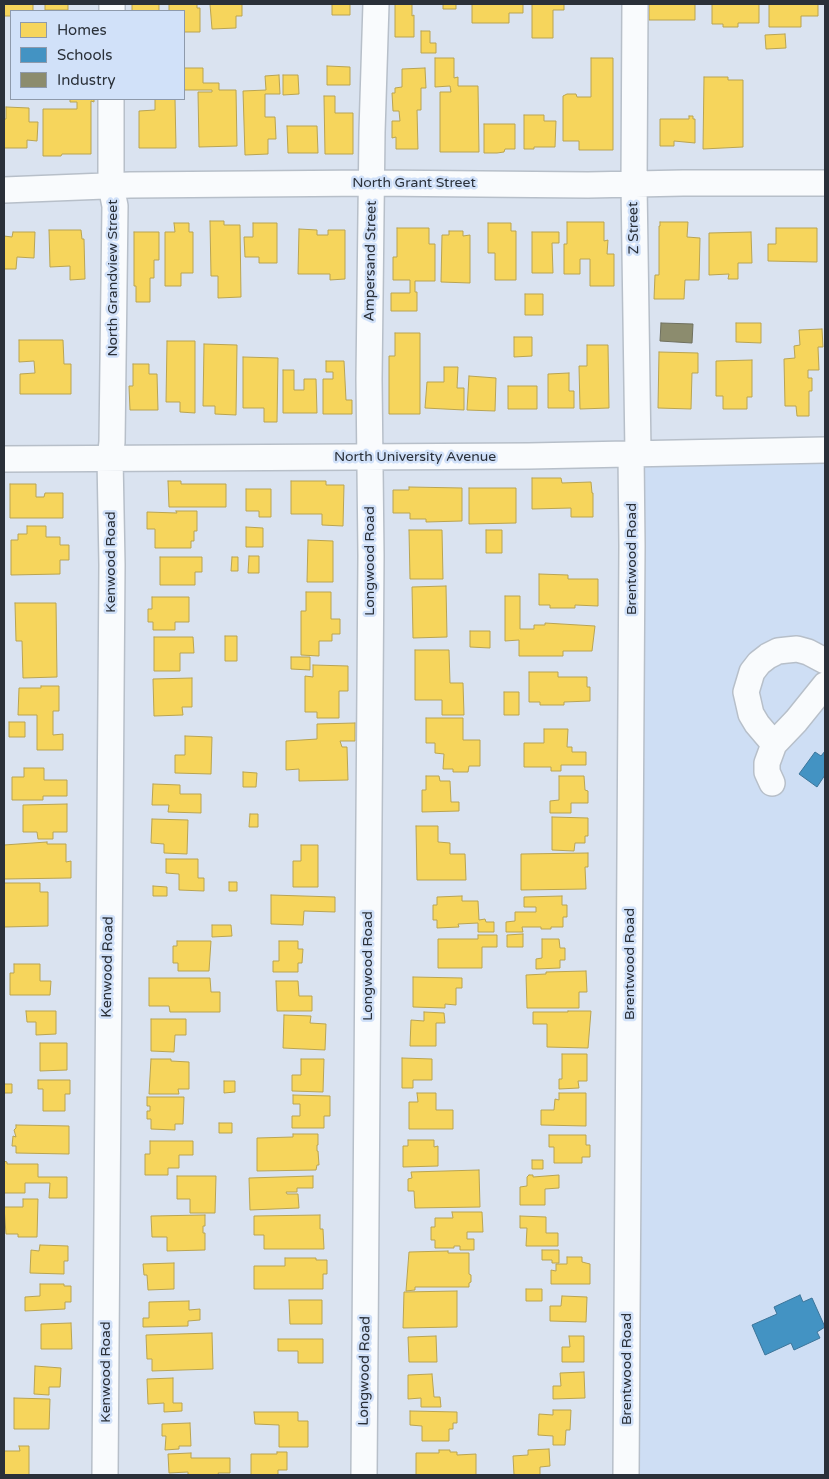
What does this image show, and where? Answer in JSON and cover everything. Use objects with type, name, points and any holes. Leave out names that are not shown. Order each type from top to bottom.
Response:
[{"type":"street","name":"Ampersand Street","points":[[369,457],[376,4]]},
{"type":"street","name":"Z Street","points":[[634,453],[635,4]]},
{"type":"street","name":"North Grandview Street","points":[[110,458],[112,442],[115,206],[111,186],[112,100]]},
{"type":"street","name":"North Grant Street","points":[[4,190],[111,186],[372,183],[588,185],[825,183]]},
{"type":"street","name":"North University Avenue","points":[[4,460],[529,456],[825,450]]},
{"type":"street","name":"Brentwood Road","points":[[626,1475],[634,453]]},
{"type":"street","name":"Longwood Road","points":[[364,1475],[371,575],[369,457]]},
{"type":"street","name":"Kenwood Road","points":[[105,1475],[112,566],[110,458]]},
{"type":"street","points":[[774,744],[751,714],[746,692],[752,672],[759,663],[778,651],[797,649],[808,652],[825,661]]},
{"type":"street","points":[[772,784],[767,772],[767,763],[774,744],[825,686]]},
{"type":"shaded area","points":[[825,451],[825,1475],[626,1475],[631,453]]},
{"type":"building: Homes","points":[[4,4],[33,4],[33,10],[10,10],[10,16],[4,16]]},
{"type":"building: Homes","points":[[45,4],[68,4],[68,10],[45,10]]},
{"type":"building: Homes","points":[[132,4],[159,4],[159,10],[132,10]]},
{"type":"building: Homes","points":[[169,4],[197,4],[197,8],[200,8],[200,32],[185,32],[185,10],[169,10]]},
{"type":"building: Homes","points":[[210,4],[242,4],[242,16],[236,16],[236,28],[212,29]]},
{"type":"building: Homes","points":[[332,4],[350,4],[350,15],[332,15]]},
{"type":"building: Homes","points":[[395,4],[412,4],[414,37],[395,37]]},
{"type":"building: Homes","points":[[443,4],[456,4],[456,9],[443,9]]},
{"type":"building: Homes","points":[[472,4],[523,4],[523,13],[509,13],[509,23],[472,23]]},
{"type":"building: Homes","points":[[532,4],[564,4],[564,10],[553,10],[553,38],[532,38]]},
{"type":"building: Homes","points":[[649,4],[695,4],[695,20],[649,20]]},
{"type":"building: Homes","points":[[712,4],[759,4],[759,23],[738,23],[738,27],[723,27],[723,24],[712,24]]},
{"type":"building: Homes","points":[[769,4],[818,4],[818,16],[801,16],[801,27],[769,27]]},
{"type":"building: Homes","points":[[421,31],[430,31],[430,43],[436,43],[436,53],[421,53]]},
{"type":"building: Homes","points":[[785,34],[786,48],[766,49],[765,35]]},
{"type":"building: Homes","points":[[435,58],[454,58],[454,78],[458,77],[458,86],[478,86],[479,152],[440,152],[440,92],[451,92],[450,86],[435,87]]},
{"type":"building: Homes","points":[[591,58],[613,58],[613,150],[579,150],[579,141],[563,141],[563,96],[576,94],[577,97],[591,97]]},
{"type":"building: Homes","points":[[327,66],[350,67],[350,85],[327,85]]},
{"type":"building: Homes","points":[[185,68],[203,68],[203,83],[219,83],[219,90],[236,90],[237,146],[199,147],[198,92],[212,92],[212,90],[185,90]]},
{"type":"building: Homes","points":[[425,68],[426,88],[421,88],[421,110],[417,110],[418,149],[396,149],[396,137],[392,138],[392,121],[400,121],[399,111],[393,111],[392,93],[395,93],[395,88],[402,87],[402,69]]},
{"type":"building: Homes","points":[[279,75],[280,94],[265,94],[265,117],[275,117],[276,139],[268,139],[268,154],[245,155],[243,91],[266,90],[265,76]]},
{"type":"building: Homes","points":[[283,75],[298,75],[299,94],[283,95]]},
{"type":"building: Homes","points":[[704,77],[728,77],[728,80],[743,80],[743,147],[703,149]]},
{"type":"building: Homes","points":[[324,96],[335,96],[335,113],[353,113],[353,154],[325,154]]},
{"type":"building: Homes","points":[[70,100],[94,100],[94,102],[91,101],[91,154],[43,156],[43,109],[77,109],[77,102],[70,102]]},
{"type":"building: Homes","points":[[155,100],[175,100],[176,148],[139,148],[139,111],[155,110]]},
{"type":"building: Homes","points":[[6,107],[29,108],[29,122],[38,122],[37,141],[27,140],[27,148],[4,148]]},
{"type":"building: Homes","points":[[524,115],[544,115],[544,121],[556,121],[555,147],[524,149]]},
{"type":"building: Homes","points":[[689,116],[693,116],[693,119],[695,119],[695,143],[674,141],[674,146],[660,146],[660,119],[689,119]]},
{"type":"building: Homes","points":[[484,124],[515,124],[515,149],[505,149],[504,152],[497,153],[484,153]]},
{"type":"building: Homes","points":[[287,126],[317,126],[318,153],[288,153]]},
{"type":"building: Homes","points":[[210,221],[224,221],[224,225],[240,225],[241,297],[218,298],[218,276],[211,276]]},
{"type":"building: Homes","points":[[567,222],[604,222],[604,241],[608,240],[607,254],[614,254],[614,286],[590,286],[590,259],[580,259],[580,274],[564,274],[564,244],[567,244]]},
{"type":"building: Homes","points":[[660,222],[688,222],[687,237],[700,238],[699,280],[685,280],[684,299],[654,299],[655,275],[659,275]]},
{"type":"building: Homes","points":[[174,223],[189,223],[189,232],[193,232],[193,273],[181,273],[181,286],[165,286],[165,232],[175,232]]},
{"type":"building: Homes","points":[[253,223],[277,223],[277,263],[259,263],[259,257],[245,257],[244,237],[253,237]]},
{"type":"building: Homes","points":[[488,223],[511,223],[511,231],[516,231],[516,280],[495,280],[495,253],[488,253]]},
{"type":"building: Homes","points":[[397,228],[429,228],[429,244],[435,244],[435,281],[415,281],[417,311],[391,311],[391,293],[410,293],[410,280],[393,280],[393,257],[397,257]]},
{"type":"building: Homes","points":[[776,228],[817,228],[817,262],[768,261],[768,244],[776,244]]},
{"type":"building: Homes","points":[[299,229],[317,230],[317,235],[328,235],[328,230],[345,230],[345,279],[330,280],[330,274],[298,274]]},
{"type":"building: Homes","points":[[49,230],[81,230],[82,239],[84,239],[85,279],[70,280],[70,266],[50,267]]},
{"type":"building: Homes","points":[[449,231],[463,231],[463,236],[470,235],[470,283],[441,282],[442,235],[449,235]]},
{"type":"building: Homes","points":[[13,232],[35,232],[34,258],[17,257],[16,269],[4,269],[4,236],[12,237]]},
{"type":"building: Homes","points":[[134,232],[159,232],[159,260],[154,260],[154,278],[150,278],[150,302],[136,302],[136,286],[134,286]]},
{"type":"building: Homes","points":[[532,232],[559,232],[559,243],[552,243],[553,273],[532,273]]},
{"type":"building: Homes","points":[[751,232],[752,263],[738,263],[738,279],[728,279],[729,274],[709,275],[709,233]]},
{"type":"building: Homes","points":[[525,294],[543,294],[543,315],[525,315]]},
{"type":"building: Homes","points":[[736,323],[761,323],[761,343],[736,342]]},
{"type":"building: Homes","points":[[822,329],[823,347],[818,347],[819,370],[808,370],[808,378],[812,378],[812,391],[809,391],[809,416],[797,416],[796,406],[785,406],[784,359],[795,358],[794,346],[800,345],[799,330]]},
{"type":"building: Homes","points":[[395,333],[420,333],[420,414],[389,414],[389,356],[395,356]]},
{"type":"building: Homes","points":[[514,337],[532,337],[532,356],[514,357]]},
{"type":"building: Homes","points":[[19,340],[63,340],[64,364],[71,364],[71,394],[20,394],[20,374],[35,373],[34,361],[19,362]]},
{"type":"building: Homes","points":[[167,341],[195,341],[195,413],[180,412],[180,402],[166,402]]},
{"type":"building: Homes","points":[[204,344],[237,345],[236,415],[215,414],[215,406],[203,406]]},
{"type":"building: Homes","points":[[587,345],[608,345],[609,408],[580,409],[579,366],[587,366]]},
{"type":"building: Homes","points":[[659,352],[698,353],[698,373],[692,373],[691,409],[658,408]]},
{"type":"building: Homes","points":[[243,357],[278,358],[277,422],[264,422],[264,408],[243,408]]},
{"type":"building: Homes","points":[[752,360],[752,397],[747,397],[747,409],[723,409],[723,396],[716,396],[716,361]]},
{"type":"building: Homes","points":[[326,361],[344,361],[346,400],[352,400],[352,414],[323,414],[323,379],[333,379],[333,372],[326,372]]},
{"type":"building: Homes","points":[[133,364],[149,364],[149,374],[157,374],[158,410],[130,410],[129,386],[133,386]]},
{"type":"building: Homes","points":[[444,367],[458,367],[457,388],[464,388],[464,410],[425,408],[427,382],[444,382]]},
{"type":"building: Homes","points":[[283,370],[294,370],[294,390],[304,390],[304,379],[316,379],[317,413],[283,413]]},
{"type":"building: Homes","points":[[569,373],[569,391],[574,391],[574,408],[548,408],[548,374]]},
{"type":"building: Homes","points":[[469,376],[496,378],[495,411],[467,410]]},
{"type":"building: Homes","points":[[508,386],[537,386],[537,409],[508,409]]},
{"type":"building: Homes","points":[[532,478],[561,478],[562,483],[591,482],[593,517],[571,517],[571,508],[532,509]]},
{"type":"building: Homes","points":[[168,481],[181,481],[181,484],[226,484],[226,507],[169,507]]},
{"type":"building: Homes","points":[[291,481],[326,481],[326,485],[344,485],[343,526],[322,525],[322,514],[291,514]]},
{"type":"building: Homes","points":[[10,484],[36,484],[36,497],[44,497],[45,493],[63,493],[63,518],[10,518]]},
{"type":"building: Homes","points":[[409,487],[462,488],[462,521],[426,522],[426,519],[410,519],[410,513],[393,513],[393,490],[409,490]]},
{"type":"building: Homes","points":[[469,488],[516,488],[516,523],[469,524]]},
{"type":"building: Homes","points":[[246,489],[271,489],[271,517],[259,517],[259,511],[246,511]]},
{"type":"building: Homes","points":[[176,511],[197,511],[197,531],[194,531],[194,541],[191,541],[191,548],[155,548],[155,529],[147,529],[147,512],[177,513]]},
{"type":"building: Homes","points":[[27,526],[46,526],[46,537],[60,537],[60,545],[69,545],[69,560],[60,560],[60,574],[11,575],[11,540],[18,540],[18,534],[27,534]]},
{"type":"building: Homes","points":[[246,527],[263,528],[263,547],[246,547]]},
{"type":"building: Homes","points":[[409,530],[442,530],[443,579],[410,579]]},
{"type":"building: Homes","points":[[486,530],[502,530],[502,553],[486,553]]},
{"type":"building: Homes","points":[[308,540],[333,541],[333,582],[307,582]]},
{"type":"building: Homes","points":[[249,556],[259,556],[259,573],[248,573]]},
{"type":"building: Homes","points":[[160,557],[202,557],[202,572],[195,572],[195,585],[160,585]]},
{"type":"building: Homes","points":[[232,557],[238,557],[238,571],[231,571]]},
{"type":"building: Homes","points":[[539,574],[568,575],[568,579],[598,579],[598,606],[575,605],[575,608],[550,608],[550,605],[539,605]]},
{"type":"building: Homes","points":[[446,586],[447,637],[413,638],[412,587]]},
{"type":"building: Homes","points":[[306,592],[331,592],[331,619],[340,619],[340,634],[332,634],[332,641],[319,641],[319,656],[301,655],[301,611],[306,611]]},
{"type":"building: Homes","points":[[505,596],[520,596],[520,629],[534,629],[534,625],[545,625],[545,623],[595,626],[592,651],[563,651],[563,656],[519,656],[519,640],[505,641]]},
{"type":"building: Homes","points":[[152,597],[189,597],[189,622],[175,622],[175,630],[153,630],[153,622],[148,622],[148,609],[152,609]]},
{"type":"building: Homes","points":[[15,603],[56,603],[57,677],[23,678],[22,641],[16,641]]},
{"type":"building: Homes","points":[[470,631],[490,631],[490,648],[470,647]]},
{"type":"building: Homes","points":[[225,636],[237,636],[237,661],[225,661]]},
{"type":"building: Homes","points":[[154,637],[193,637],[194,653],[180,653],[180,671],[154,671]]},
{"type":"building: Homes","points":[[415,650],[449,650],[450,683],[463,683],[464,715],[442,715],[442,700],[415,700]]},
{"type":"building: Homes","points":[[291,657],[310,657],[310,670],[291,669]]},
{"type":"building: Homes","points":[[313,665],[348,666],[348,691],[339,691],[339,718],[317,718],[317,712],[305,712],[305,676],[313,677]]},
{"type":"building: Homes","points":[[529,672],[558,672],[558,677],[587,677],[587,687],[590,687],[590,701],[564,702],[564,705],[540,705],[540,702],[529,702]]},
{"type":"building: Homes","points":[[192,678],[192,707],[182,707],[183,715],[154,716],[153,679]]},
{"type":"building: Homes","points":[[41,686],[59,686],[59,711],[53,711],[53,735],[63,734],[63,750],[37,750],[37,715],[18,715],[19,688],[41,688]]},
{"type":"building: Homes","points":[[504,692],[519,692],[519,715],[504,715]]},
{"type":"building: Homes","points":[[426,718],[463,718],[463,740],[480,740],[480,766],[469,766],[468,772],[453,772],[453,769],[443,769],[444,754],[435,753],[435,743],[426,743]]},
{"type":"building: Homes","points":[[9,722],[25,722],[25,737],[9,737]]},
{"type":"building: Homes","points":[[355,723],[355,741],[340,741],[342,747],[347,747],[348,780],[299,781],[299,769],[286,770],[286,741],[317,739],[317,724]]},
{"type":"building: Homes","points":[[544,729],[568,729],[567,747],[572,747],[572,752],[586,752],[586,765],[561,765],[561,771],[551,771],[551,767],[524,767],[524,743],[544,743]]},
{"type":"building: Homes","points":[[185,736],[212,737],[211,774],[175,773],[175,755],[185,755]]},
{"type":"building: Homes","points":[[24,768],[44,768],[44,780],[67,780],[67,796],[43,796],[43,800],[12,800],[12,777],[24,777]]},
{"type":"building: Homes","points":[[243,772],[257,773],[256,787],[243,787]]},
{"type":"building: Homes","points":[[426,776],[439,776],[440,781],[450,781],[451,802],[459,802],[459,811],[422,812],[422,790],[426,790]]},
{"type":"building: Homes","points":[[559,776],[584,776],[585,790],[588,791],[588,803],[571,803],[571,813],[550,813],[550,801],[559,800]]},
{"type":"building: Homes","points":[[153,784],[180,785],[180,794],[201,794],[201,813],[168,812],[169,805],[152,805]]},
{"type":"building: Homes","points":[[67,804],[67,832],[53,832],[53,839],[38,839],[37,832],[23,832],[23,805]]},
{"type":"building: Homes","points":[[250,814],[258,814],[258,827],[249,827]]},
{"type":"building: Homes","points":[[552,817],[588,818],[588,836],[585,836],[585,843],[575,843],[574,851],[552,850]]},
{"type":"building: Homes","points":[[152,819],[188,820],[187,854],[164,853],[164,844],[151,843]]},
{"type":"building: Homes","points":[[416,826],[438,826],[438,842],[450,843],[450,854],[465,854],[466,880],[417,880]]},
{"type":"building: Homes","points":[[47,842],[47,844],[66,844],[66,862],[71,861],[71,878],[4,879],[4,845]]},
{"type":"building: Homes","points":[[301,845],[318,845],[318,887],[293,887],[293,861],[301,861]]},
{"type":"building: Homes","points":[[588,853],[588,867],[585,867],[586,889],[521,890],[521,854]]},
{"type":"building: Homes","points":[[166,859],[198,859],[198,878],[204,878],[204,891],[179,890],[179,874],[166,873]]},
{"type":"building: Homes","points":[[229,882],[237,882],[237,891],[229,891]]},
{"type":"building: Homes","points":[[4,883],[40,883],[40,892],[48,892],[48,926],[4,927]]},
{"type":"building: Homes","points":[[153,886],[167,887],[167,896],[153,896]]},
{"type":"building: Homes","points":[[271,895],[335,897],[335,912],[304,911],[303,925],[271,924]]},
{"type":"building: Homes","points":[[462,896],[462,901],[478,901],[479,920],[485,919],[486,922],[494,922],[494,932],[478,932],[478,923],[458,924],[459,927],[437,928],[437,920],[433,920],[433,905],[437,905],[437,897]]},
{"type":"building: Homes","points":[[562,896],[562,905],[567,905],[567,917],[563,917],[563,927],[541,929],[541,927],[522,927],[523,932],[506,932],[506,922],[515,921],[515,912],[536,912],[536,907],[524,907],[524,897]]},
{"type":"building: Homes","points":[[212,925],[231,925],[232,936],[212,937]]},
{"type":"building: Homes","points":[[523,934],[523,947],[507,947],[507,935]]},
{"type":"building: Homes","points":[[478,935],[497,935],[497,947],[482,947],[482,968],[438,968],[438,939],[478,939]]},
{"type":"building: Homes","points":[[542,939],[559,939],[560,948],[565,948],[565,960],[560,960],[560,968],[536,969],[536,959],[542,958]]},
{"type":"building: Homes","points":[[177,941],[211,941],[209,971],[178,971],[178,963],[173,963],[173,946],[177,946]]},
{"type":"building: Homes","points":[[279,941],[298,941],[298,949],[303,949],[302,963],[298,963],[298,972],[273,972],[273,961],[279,961]]},
{"type":"building: Homes","points":[[14,964],[40,964],[40,981],[51,981],[50,995],[10,995],[10,973],[14,973]]},
{"type":"building: Homes","points":[[586,971],[587,992],[579,992],[579,1008],[527,1008],[526,975],[546,974],[546,972]]},
{"type":"building: Homes","points":[[413,977],[462,978],[462,988],[456,988],[456,1005],[445,1004],[445,1008],[413,1007]]},
{"type":"building: Homes","points":[[149,978],[210,978],[211,992],[220,992],[220,1012],[170,1012],[169,1006],[149,1006]]},
{"type":"building: Homes","points":[[276,981],[298,981],[299,996],[312,996],[312,1011],[277,1011]]},
{"type":"building: Homes","points":[[26,1011],[56,1011],[56,1034],[36,1035],[36,1022],[27,1022]]},
{"type":"building: Homes","points":[[591,1011],[588,1048],[547,1047],[547,1024],[533,1024],[533,1012]]},
{"type":"building: Homes","points":[[424,1012],[444,1013],[445,1023],[436,1023],[436,1046],[410,1046],[411,1020],[424,1021]]},
{"type":"building: Homes","points":[[284,1015],[311,1016],[310,1023],[326,1024],[325,1050],[283,1048]]},
{"type":"building: Homes","points":[[151,1019],[186,1019],[186,1035],[175,1035],[174,1052],[151,1051]]},
{"type":"building: Homes","points":[[40,1043],[67,1043],[67,1070],[40,1071]]},
{"type":"building: Homes","points":[[562,1054],[587,1054],[587,1081],[578,1081],[579,1088],[559,1089],[559,1079],[562,1079]]},
{"type":"building: Homes","points":[[402,1058],[432,1059],[432,1080],[413,1080],[413,1088],[402,1088]]},
{"type":"building: Homes","points":[[151,1059],[171,1059],[171,1061],[189,1062],[189,1089],[178,1089],[179,1094],[149,1094]]},
{"type":"building: Homes","points":[[301,1059],[324,1059],[323,1092],[292,1091],[292,1075],[301,1075]]},
{"type":"building: Homes","points":[[38,1080],[70,1080],[70,1094],[65,1094],[65,1111],[43,1111],[43,1089],[38,1089]]},
{"type":"building: Homes","points":[[224,1081],[235,1081],[235,1092],[224,1093]]},
{"type":"building: Homes","points":[[4,1084],[12,1084],[12,1093],[4,1093]]},
{"type":"building: Homes","points":[[417,1093],[436,1093],[436,1110],[453,1110],[453,1129],[409,1129],[409,1102],[418,1102]]},
{"type":"building: Homes","points":[[559,1093],[586,1093],[586,1126],[541,1125],[541,1110],[554,1110],[555,1099],[559,1100]]},
{"type":"building: Homes","points":[[293,1095],[330,1096],[330,1116],[324,1116],[324,1128],[292,1128],[292,1116],[300,1116],[300,1104],[293,1104]]},
{"type":"building: Homes","points":[[147,1097],[184,1097],[183,1124],[175,1124],[175,1130],[151,1129],[151,1119],[147,1119],[147,1111],[150,1111],[150,1106],[147,1106]]},
{"type":"building: Homes","points":[[219,1123],[232,1123],[232,1133],[219,1133]]},
{"type":"building: Homes","points":[[16,1125],[69,1126],[69,1154],[16,1153],[16,1146],[12,1146],[13,1136],[16,1137],[14,1130]]},
{"type":"building: Homes","points":[[293,1134],[318,1134],[317,1151],[319,1165],[317,1165],[316,1170],[257,1171],[257,1138],[293,1137]]},
{"type":"building: Homes","points":[[549,1135],[586,1135],[586,1145],[590,1145],[590,1157],[582,1157],[582,1163],[554,1163],[554,1147],[549,1147]]},
{"type":"building: Homes","points":[[408,1140],[434,1140],[434,1147],[438,1146],[438,1166],[403,1167],[403,1146],[408,1146]]},
{"type":"building: Homes","points":[[150,1141],[193,1141],[193,1155],[179,1155],[179,1168],[168,1168],[168,1175],[145,1175],[145,1154],[150,1154]]},
{"type":"building: Homes","points":[[532,1160],[543,1160],[543,1169],[532,1169]]},
{"type":"building: Homes","points":[[4,1161],[7,1164],[38,1164],[38,1177],[67,1177],[67,1198],[49,1198],[50,1183],[25,1183],[25,1193],[4,1193]]},
{"type":"building: Homes","points":[[479,1170],[480,1207],[415,1208],[414,1191],[408,1191],[408,1179],[412,1178],[411,1172]]},
{"type":"building: Homes","points":[[533,1175],[533,1177],[559,1175],[559,1188],[545,1189],[545,1205],[520,1205],[520,1187],[527,1186],[527,1177]]},
{"type":"building: Homes","points":[[177,1176],[216,1176],[215,1213],[190,1213],[190,1199],[177,1199]]},
{"type":"building: Homes","points":[[313,1176],[313,1188],[297,1188],[297,1192],[286,1192],[287,1194],[298,1194],[299,1208],[250,1210],[249,1178]]},
{"type":"building: Homes","points":[[23,1199],[38,1199],[37,1237],[18,1237],[18,1234],[6,1234],[4,1207],[23,1207]]},
{"type":"building: Homes","points":[[452,1212],[482,1212],[483,1232],[467,1232],[467,1239],[474,1239],[474,1250],[460,1250],[460,1246],[454,1246],[454,1248],[435,1248],[435,1240],[431,1240],[431,1227],[435,1227],[435,1218],[453,1218]]},
{"type":"building: Homes","points":[[205,1215],[203,1233],[205,1233],[205,1250],[167,1251],[167,1237],[152,1237],[151,1216]]},
{"type":"building: Homes","points":[[320,1215],[320,1229],[323,1229],[324,1249],[264,1249],[264,1235],[254,1235],[254,1216]]},
{"type":"building: Homes","points":[[520,1216],[546,1217],[546,1233],[558,1233],[558,1246],[526,1246],[527,1228],[520,1228]]},
{"type":"building: Homes","points":[[40,1245],[68,1246],[68,1261],[64,1261],[64,1274],[30,1273],[31,1250],[39,1251]]},
{"type":"building: Homes","points":[[542,1250],[559,1250],[559,1263],[552,1263],[552,1260],[542,1260]]},
{"type":"building: Homes","points":[[448,1251],[448,1253],[469,1253],[471,1282],[469,1287],[415,1287],[415,1290],[406,1291],[409,1252]]},
{"type":"building: Homes","points":[[567,1257],[582,1257],[582,1262],[590,1264],[590,1284],[551,1284],[551,1270],[556,1271],[556,1264],[567,1264]]},
{"type":"building: Homes","points":[[285,1258],[327,1260],[327,1274],[323,1274],[323,1289],[254,1289],[254,1266],[285,1266]]},
{"type":"building: Homes","points":[[174,1263],[174,1289],[148,1290],[147,1275],[144,1275],[143,1264]]},
{"type":"building: Homes","points":[[40,1284],[64,1284],[64,1286],[71,1286],[71,1302],[65,1302],[65,1309],[25,1311],[25,1297],[40,1296]]},
{"type":"building: Homes","points":[[526,1289],[542,1289],[542,1301],[526,1301]]},
{"type":"building: Homes","points":[[457,1291],[457,1327],[403,1328],[404,1292]]},
{"type":"building: Homes","points":[[562,1296],[587,1297],[586,1322],[550,1321],[550,1306],[561,1306]]},
{"type":"building: Homes","points":[[289,1300],[322,1300],[322,1324],[290,1324]]},
{"type":"building: Homes","points":[[189,1301],[189,1310],[200,1309],[200,1320],[188,1321],[188,1326],[143,1327],[143,1318],[149,1318],[149,1302]]},
{"type":"building: Homes","points":[[71,1323],[72,1349],[41,1349],[41,1324]]},
{"type":"building: Homes","points":[[212,1333],[213,1369],[152,1371],[152,1359],[147,1359],[146,1335]]},
{"type":"building: Homes","points":[[436,1336],[437,1362],[409,1362],[408,1337]]},
{"type":"building: Homes","points":[[569,1336],[584,1336],[584,1362],[562,1362],[562,1347],[570,1347]]},
{"type":"building: Homes","points":[[278,1339],[323,1339],[323,1363],[298,1363],[298,1351],[278,1351]]},
{"type":"building: Homes","points":[[35,1366],[61,1368],[60,1387],[49,1387],[49,1395],[34,1394]]},
{"type":"building: Homes","points":[[584,1372],[585,1398],[553,1399],[553,1386],[561,1386],[560,1373]]},
{"type":"building: Homes","points":[[432,1374],[434,1397],[440,1397],[441,1407],[421,1407],[421,1398],[408,1399],[408,1375]]},
{"type":"building: Homes","points":[[173,1378],[173,1403],[182,1403],[182,1411],[164,1412],[164,1403],[148,1404],[147,1379]]},
{"type":"building: Homes","points":[[14,1398],[50,1399],[49,1429],[14,1429]]},
{"type":"building: Homes","points":[[553,1410],[571,1410],[570,1430],[566,1430],[565,1445],[553,1445],[553,1436],[538,1435],[539,1414],[553,1415]]},
{"type":"building: Homes","points":[[410,1411],[457,1412],[457,1423],[453,1423],[453,1429],[449,1429],[449,1441],[422,1441],[422,1426],[410,1425]]},
{"type":"building: Homes","points":[[254,1412],[298,1412],[298,1421],[308,1421],[308,1447],[279,1447],[279,1425],[255,1424]]},
{"type":"building: Homes","points":[[190,1423],[191,1446],[179,1446],[179,1449],[165,1450],[166,1436],[162,1436],[162,1424]]},
{"type":"building: Homes","points":[[19,1446],[29,1446],[29,1475],[4,1475],[4,1451],[20,1451]]},
{"type":"building: Homes","points":[[549,1449],[550,1466],[540,1467],[540,1475],[514,1475],[513,1456],[528,1455],[528,1450]]},
{"type":"building: Homes","points":[[439,1450],[450,1450],[450,1452],[457,1452],[457,1455],[476,1454],[476,1475],[416,1475],[416,1453],[439,1453]]},
{"type":"building: Homes","points":[[277,1452],[287,1452],[287,1470],[278,1470],[278,1475],[251,1475],[251,1454],[277,1454]]},
{"type":"building: Homes","points":[[191,1453],[191,1458],[230,1458],[230,1473],[188,1475],[188,1472],[169,1473],[168,1454]]},
{"type":"building: Schools","points":[[825,751],[825,775],[817,787],[799,774],[815,752],[821,756]]},
{"type":"building: Schools","points":[[800,1295],[803,1302],[812,1298],[825,1327],[817,1332],[820,1338],[794,1350],[791,1343],[765,1355],[752,1325],[777,1314],[774,1307]]},
{"type":"building: Industry","points":[[661,323],[693,324],[692,343],[660,341]]}]
